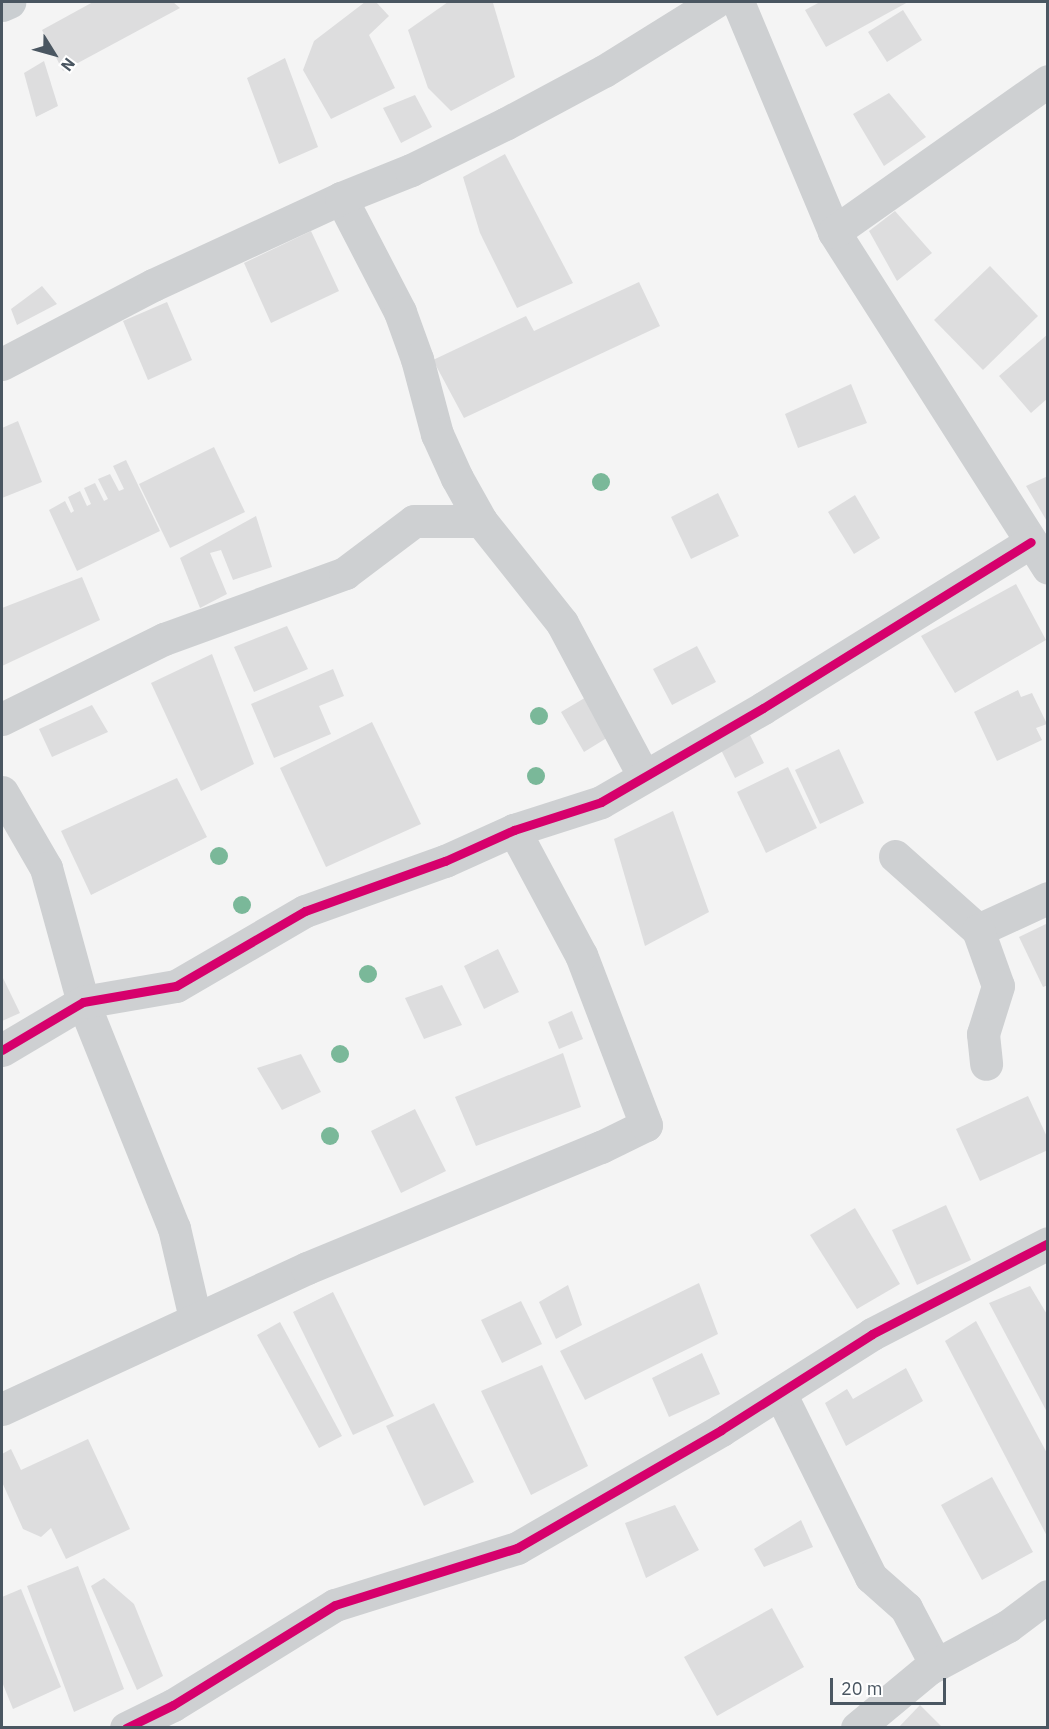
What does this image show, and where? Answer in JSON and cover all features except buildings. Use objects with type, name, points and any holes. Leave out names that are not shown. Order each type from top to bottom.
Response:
[{"type":"main road","points":[[2,5],[9,2]]},
{"type":"street","points":[[2,364],[153,285],[341,198],[411,170],[505,124],[604,71],[715,2]]},
{"type":"street","points":[[2,1050],[83,1002],[176,986],[305,911],[445,861],[514,830],[602,802],[643,775],[1039,555],[834,232],[738,2]]},
{"type":"street","points":[[834,232],[1047,81]]},
{"type":"street","points":[[341,198],[400,312],[417,359],[437,434],[481,521],[562,623],[643,775]]},
{"type":"street","points":[[2,718],[164,639],[345,573],[414,521],[481,521]]},
{"type":"street","points":[[2,792],[46,868],[83,1002],[174,1228],[195,1318]]},
{"type":"street","points":[[2,1409],[195,1318],[646,1125],[581,955],[514,830]]},
{"type":"street","points":[[894,856],[978,930],[998,986],[983,1034],[986,1064]]},
{"type":"street","points":[[978,930],[1047,898]]},
{"type":"street","points":[[126,1728],[173,1705],[335,1605],[517,1548],[780,1393],[872,1334],[1047,1243]]},
{"type":"street","points":[[780,1393],[871,1577],[906,1608],[936,1665]]},
{"type":"street","points":[[857,1728],[936,1665],[1008,1626],[1047,1596]]},
{"type":"cycle path","points":[[2,1050],[83,1002],[176,986],[305,911],[445,861],[514,830],[601,802],[763,708],[1031,542]]},
{"type":"cycle path","points":[[126,1728],[173,1705],[335,1605],[517,1548],[721,1430],[872,1334],[1048,1243]]}]
